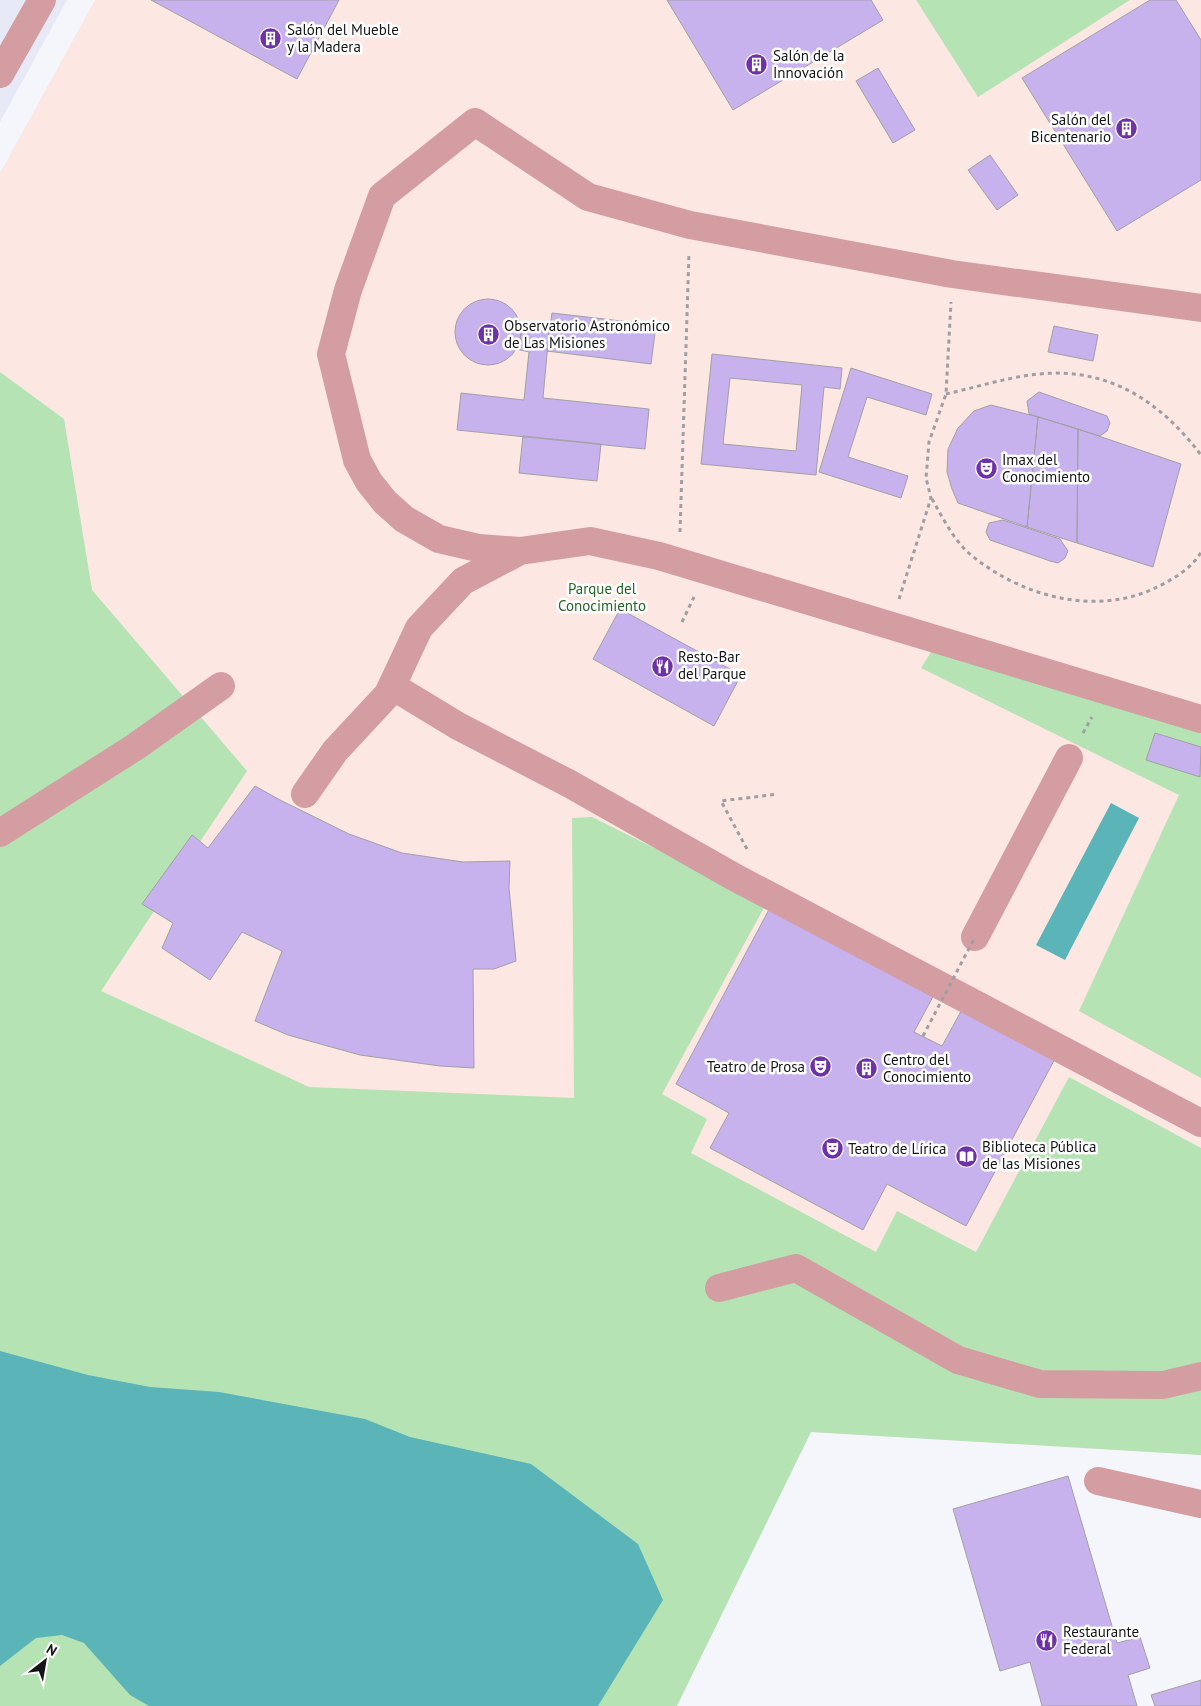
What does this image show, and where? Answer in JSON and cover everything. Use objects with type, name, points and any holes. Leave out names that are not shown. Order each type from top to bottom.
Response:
[{"type":"street","points":[[0,74],[42,0]]},
{"type":"street","points":[[1201,308],[952,274],[690,225],[588,197],[475,122],[382,196],[348,290],[331,354],[358,460],[369,482],[385,502],[404,519],[439,538],[478,548],[520,551],[590,541],[659,556],[1201,719]]},
{"type":"street","points":[[305,794],[335,751],[388,694],[419,628],[463,581],[520,551]]},
{"type":"street","points":[[0,833],[135,746],[221,686]]},
{"type":"street","points":[[392,686],[458,726],[570,784],[736,878],[1196,1115]]},
{"type":"street","points":[[975,937],[1069,758]]},
{"type":"street","points":[[719,1288],[796,1268],[958,1360],[1040,1384],[1163,1385],[1201,1376]]},
{"type":"street","points":[[1098,1481],[1201,1504]]},
{"type":"path","points":[[679,562],[690,225]]},
{"type":"path","points":[[952,274],[946,394],[929,442],[926,478],[931,498],[946,524],[970,554],[1010,581],[1039,594],[1076,600],[1109,602],[1138,596],[1166,583],[1196,561],[1201,552]]},
{"type":"path","points":[[946,394],[1040,374],[1073,374],[1106,382],[1135,394],[1164,412],[1185,434],[1201,456]]},
{"type":"path","points":[[912,632],[899,597],[931,498]]},
{"type":"path","points":[[736,878],[750,854],[721,801],[778,794]]},
{"type":"path","points":[[923,1036],[975,937]]},
{"type":"shaded area","points":[[0,0],[67,0],[0,122]]},
{"type":"shaded area","name":"Parque del Conocimiento","points":[[95,0],[916,0],[978,96],[1130,0],[1201,0],[1201,1455],[811,1432],[0,928],[0,173]]},
{"type":"green space","points":[[916,0],[1130,0],[978,97]]},
{"type":"green space","points":[[0,372],[64,419],[92,590],[247,771],[101,991],[309,1087],[574,1098],[572,818],[592,817],[766,904],[662,1094],[707,1119],[691,1153],[876,1252],[897,1211],[976,1252],[1069,1077],[1201,1148],[1201,1455],[811,1432],[677,1706],[0,1706]]},
{"type":"green space","points":[[933,649],[1201,731],[1201,1078],[1079,1011],[1179,795],[921,668]]},
{"type":"water","points":[[1111,803],[1139,818],[1065,960],[1036,945]]},
{"type":"water","points":[[0,1351],[88,1375],[150,1387],[219,1392],[365,1419],[410,1437],[531,1464],[638,1544],[663,1600],[598,1706],[149,1706],[130,1695],[84,1643],[62,1635],[36,1638],[0,1666]]},
{"type":"building","name":"Salón del Mueble y la Madera","points":[[151,0],[339,0],[297,79]]},
{"type":"building","name":"Salón de la Innovación","points":[[667,0],[871,0],[883,20],[733,110]]},
{"type":"building","name":"Salón del Bicentenario","points":[[1150,0],[1176,0],[1201,40],[1201,180],[1117,231],[1022,78]]},
{"type":"building","points":[[878,68],[915,130],[893,143],[856,81]]},
{"type":"building","points":[[990,155],[1018,195],[997,210],[968,170]]},
{"type":"building","name":"Observatorio Astronómico de Las Misiones","points":[[488,299],[501,302],[511,309],[518,319],[521,332],[518,345],[511,355],[501,362],[488,365],[475,362],[465,355],[458,345],[455,332],[458,319],[465,309],[475,302]]},
{"type":"building","points":[[552,313],[656,325],[651,364],[547,351]]},
{"type":"building","points":[[1054,326],[1098,335],[1093,361],[1048,352]]},
{"type":"building","points":[[521,329],[549,332],[543,398],[649,409],[645,449],[457,430],[461,393],[524,400],[529,352],[516,349],[520,341]]},
{"type":"building","points":[[712,354],[842,368],[840,389],[824,387],[816,475],[701,464]],"holes":[[[730,378],[802,385],[796,451],[723,444]]]},
{"type":"building","points":[[851,368],[932,394],[926,415],[867,397],[848,457],[908,476],[901,498],[819,472]]},
{"type":"building","points":[[1039,392],[1107,416],[1110,423],[1107,431],[1100,436],[1029,414],[1027,401]]},
{"type":"building","points":[[991,405],[1038,417],[1027,527],[958,503],[952,489],[947,472],[948,449],[958,428],[974,411]]},
{"type":"building","points":[[1038,417],[1078,429],[1077,543],[1027,527]]},
{"type":"building","points":[[1078,429],[1181,464],[1153,567],[1077,543]]},
{"type":"building","points":[[523,436],[601,444],[597,481],[519,473]]},
{"type":"building","points":[[1003,520],[1060,539],[1068,551],[1065,558],[1058,563],[990,540],[986,532],[989,523]]},
{"type":"building","points":[[620,609],[741,675],[714,726],[593,659]]},
{"type":"building","points":[[1155,733],[1201,747],[1200,777],[1146,760]]},
{"type":"building","points":[[255,786],[349,834],[402,853],[463,862],[510,861],[509,888],[516,961],[494,969],[473,969],[474,1068],[440,1066],[360,1055],[288,1035],[255,1021],[282,951],[242,932],[210,980],[162,948],[173,923],[142,904],[192,835],[208,848]]},
{"type":"building","name":"Centro del Conocimiento","points":[[772,904],[936,991],[914,1032],[942,1046],[965,1004],[1058,1053],[966,1226],[887,1184],[863,1230],[710,1148],[729,1113],[676,1084]]},
{"type":"building","points":[[1068,1476],[1117,1643],[1140,1637],[1150,1668],[1128,1675],[1137,1706],[1042,1706],[1030,1662],[1000,1671],[953,1509]]},
{"type":"building","points":[[1201,1680],[1201,1706],[1155,1706],[1151,1695]]},
{"type":"place","name":"Salón del Mueble y la Madera","points":[[271,39]]},
{"type":"place","name":"Salón de la Innovación","points":[[757,65]]},
{"type":"place","name":"Salón del Bicentenario","points":[[1127,129]]},
{"type":"place","name":"Observatorio Astronómico de Las Misiones","points":[[488,335]]},
{"type":"place","name":"Imax del Conocimiento","points":[[986,469]]},
{"type":"place","name":"Resto-Bar del Parque","points":[[662,666]]},
{"type":"place","name":"Teatro de Prosa","points":[[821,1067]]},
{"type":"place","name":"Centro del Conocimiento","points":[[867,1069]]},
{"type":"place","name":"Teatro de Lírica","points":[[832,1149]]},
{"type":"place","name":"Biblioteca Pública de las Misiones","points":[[966,1156]]},
{"type":"place","name":"Restaurante Federal","points":[[1047,1641]]}]
